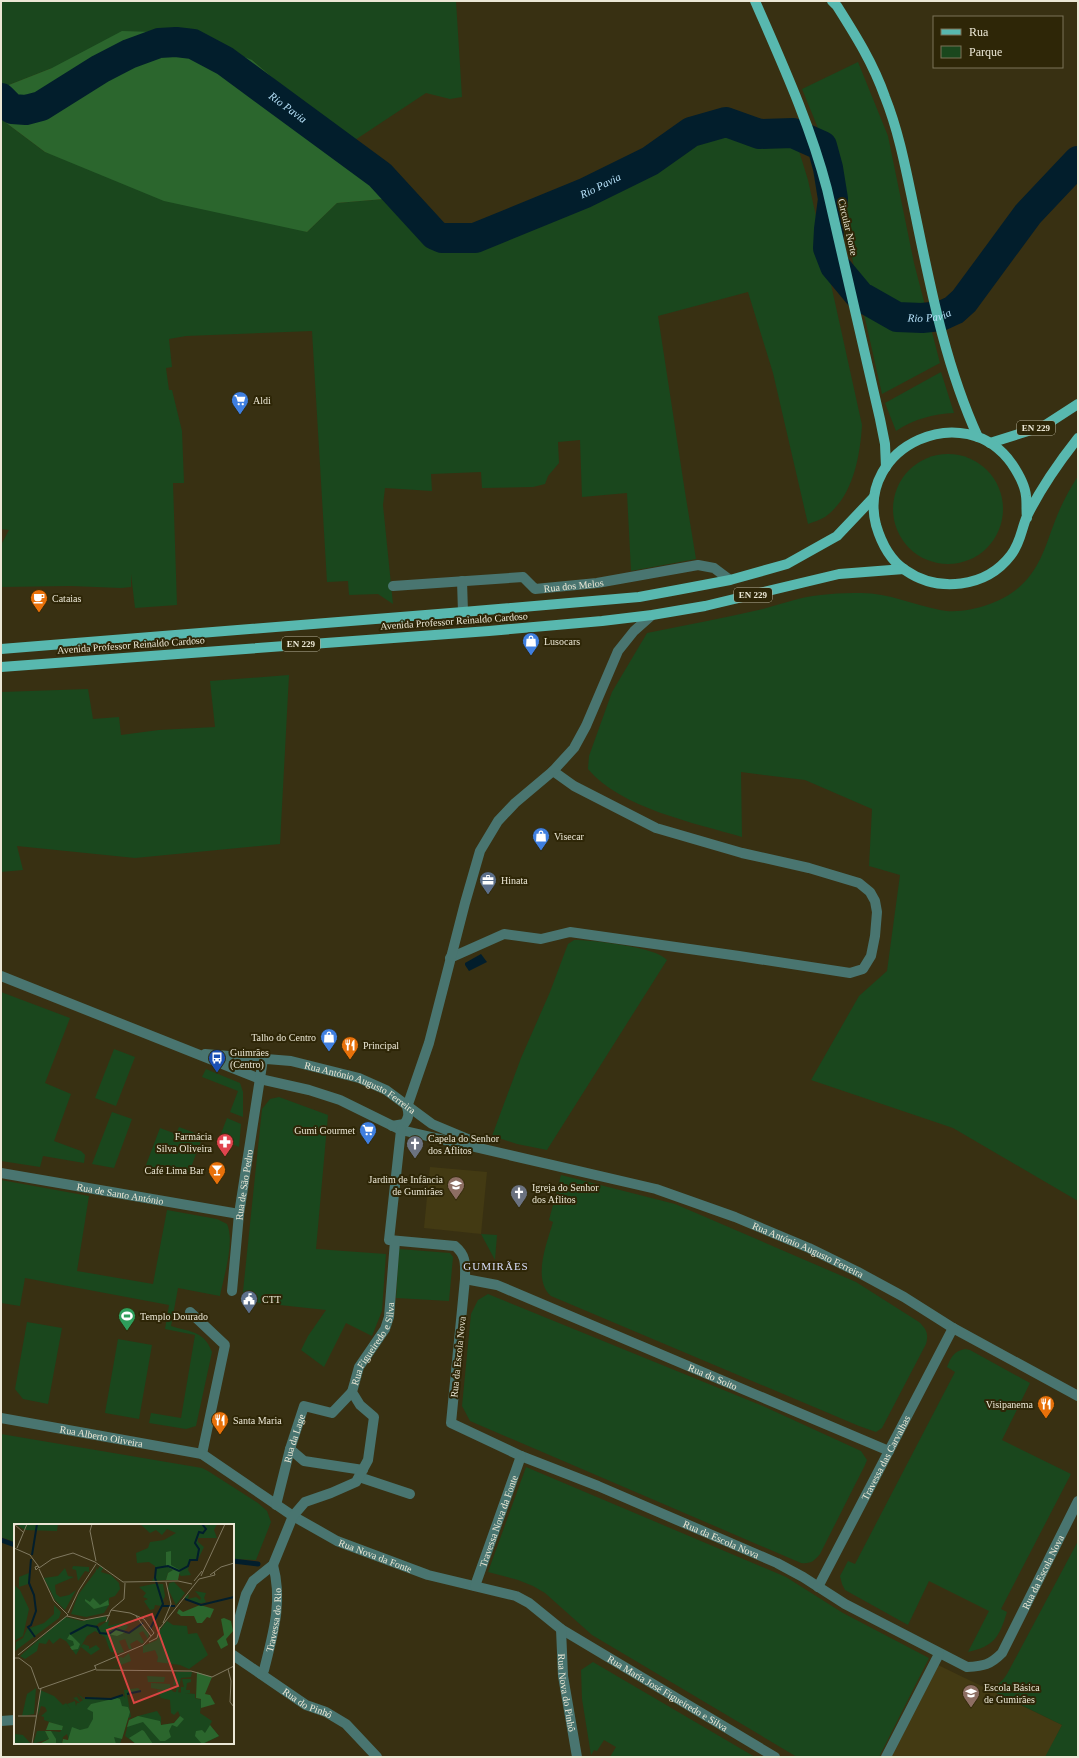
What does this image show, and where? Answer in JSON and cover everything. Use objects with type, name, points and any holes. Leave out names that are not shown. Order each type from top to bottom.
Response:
[{"type":"main road","name":"Circular Norte","points":[[755,1],[793,88],[818,154],[828,189],[885,444],[886,467]]},
{"type":"main road","points":[[832,1],[867,54],[895,125],[925,260],[946,345],[964,406],[978,437]]},
{"type":"main road","name":"EN 229","points":[[990,443],[1044,426],[1078,404]]},
{"type":"main road","name":"EN 229","points":[[1027,518],[1026,496],[1020,475],[1007,457],[990,443],[978,437],[961,433],[949,432],[926,436],[910,443],[896,454],[886,467],[878,481],[874,497],[874,517],[879,537],[889,555],[904,569],[918,578],[938,584],[958,584],[978,580],[996,570],[1011,555],[1021,538],[1027,518],[1058,463],[1078,438]]},
{"type":"main road","name":"Avenida Professor Reinaldo Cardoso","points":[[1,649],[463,612],[639,596],[730,580],[787,564],[837,536],[874,497]]},
{"type":"main road","name":"Avenida Professor Reinaldo Cardoso","points":[[1,667],[489,631],[652,615],[705,606],[839,574],[904,569]]},
{"type":"street","name":"Rua dos Melos","points":[[393,586],[523,577],[535,589],[597,583],[698,565],[714,568],[730,580]]},
{"type":"street","points":[[462,581],[463,612]]},
{"type":"street","points":[[395,1241],[389,1240],[396,1128],[404,1124],[409,1115],[407,1107],[429,1043],[450,958],[480,851],[498,821],[515,803],[553,771],[574,748],[586,726],[618,651],[634,631],[652,615]]},
{"type":"street","points":[[450,958],[504,934],[541,938],[570,932],[850,973],[863,969],[871,956],[875,936],[877,912],[875,901],[870,892],[859,883],[809,868],[742,853],[656,828],[574,786],[553,771]]},
{"type":"street","name":"Rua António Augusto Ferreira","points":[[1,976],[260,1079],[309,1090],[340,1100],[396,1128],[656,1189],[735,1217],[809,1248],[858,1272],[904,1297],[954,1328],[1078,1396]]},
{"type":"street","name":"Rua António Augusto Ferreira","points":[[192,1053],[291,1061],[359,1078],[386,1090],[432,1124],[517,1157]]},
{"type":"street","name":"Rua de São Pedro","points":[[232,1291],[239,1214],[263,1059]]},
{"type":"street","name":"Rua de Santo António","points":[[1,1173],[239,1214]]},
{"type":"street","name":"Rua da Escola Nova","points":[[395,1241],[443,1244],[455,1246],[462,1252],[465,1262],[465,1279],[451,1423],[521,1456],[605,1489],[777,1563],[845,1604],[967,1668],[980,1667],[992,1663],[1002,1653],[1078,1501]]},
{"type":"street","name":"Rua Figueiredo e Silva","points":[[361,1474],[368,1460],[374,1417],[360,1405],[352,1392],[359,1367],[385,1329],[389,1317],[395,1241]]},
{"type":"street","name":"Rua do Soito","points":[[465,1279],[497,1285],[889,1451]]},
{"type":"street","points":[[190,1312],[225,1345],[202,1454]]},
{"type":"street","name":"Travessa das Carvalhas","points":[[818,1587],[954,1328]]},
{"type":"street","name":"Rua da Lage","points":[[276,1504],[290,1449],[304,1406],[332,1413],[352,1392]]},
{"type":"street","name":"Rua Alberto Oliveira","points":[[1,1418],[202,1454]]},
{"type":"street","points":[[290,1449],[304,1461],[361,1474],[410,1494]]},
{"type":"street","name":"Rua Nova da Fonte","points":[[202,1454],[293,1516],[337,1541],[428,1575],[516,1596],[529,1603],[561,1629]]},
{"type":"street","name":"Travessa Nova da Fonte","points":[[475,1586],[521,1456]]},
{"type":"street","points":[[234,1637],[243,1603],[253,1581],[274,1565],[293,1516],[305,1502],[356,1482],[361,1474]]},
{"type":"street","name":"Travessa do Rio","points":[[261,1674],[264,1670],[275,1624],[278,1582],[274,1565]]},
{"type":"street","name":"Rua Nova do Pinhô","points":[[561,1629],[564,1676],[577,1757]]},
{"type":"street","name":"Rua Maria José Figueiredo e Silva","points":[[561,1629],[775,1757]]},
{"type":"street","points":[[886,1757],[939,1654]]},
{"type":"street","name":"Rua do Pinhô","points":[[234,1656],[306,1705],[326,1712],[346,1724],[377,1757]]},
{"type":"street","points":[[1,1721],[14,1720]]},
{"type":"shaded area","name":"Jardim de Infância de Gumirães","points":[[430,1167],[487,1172],[481,1234],[424,1228]]},
{"type":"shaded area","name":"Escola Básica de Gumirães","points":[[938,1665],[1062,1725],[1046,1757],[891,1757]]},
{"type":"green space","points":[[1,1],[456,1],[462,97],[450,99],[426,93],[349,144],[252,60],[52,68],[1,88]]},
{"type":"green space","points":[[122,31],[184,33],[252,60],[357,150],[378,178],[396,198],[337,203],[307,232],[164,201],[45,152],[1,119],[1,88],[52,68]]},
{"type":"green space","points":[[858,62],[888,136],[914,263],[940,363],[882,394],[838,189],[827,150],[802,89]]},
{"type":"green space","points":[[1,119],[45,152],[307,232],[337,203],[396,198],[424,232],[435,241],[462,243],[473,241],[586,199],[651,165],[688,139],[697,135],[726,128],[743,133],[758,140],[795,138],[808,180],[862,425],[857,463],[848,488],[835,509],[825,517],[808,524],[773,373],[748,292],[658,316],[696,559],[631,571],[627,493],[582,497],[580,440],[558,442],[559,463],[548,476],[545,484],[533,487],[482,488],[481,472],[431,474],[432,491],[385,488],[383,505],[393,604],[378,594],[349,595],[348,581],[327,582],[312,331],[186,336],[169,339],[172,367],[166,368],[169,390],[172,390],[182,431],[184,483],[173,483],[177,605],[135,608],[131,574],[131,587],[121,588],[71,586],[1,587],[1,545],[9,530],[1,529]]},
{"type":"green space","points":[[941,372],[954,413],[924,418],[910,423],[896,431],[885,403]]},
{"type":"green space","points":[[948,454],[969,458],[979,463],[987,470],[994,478],[999,488],[1003,509],[999,530],[994,540],[987,548],[979,555],[969,560],[948,564],[927,560],[917,555],[909,548],[902,540],[897,530],[893,509],[897,488],[902,478],[909,470],[917,463],[927,458]]},
{"type":"green space","points":[[1078,476],[1078,1201],[953,1128],[811,1080],[859,996],[887,971],[900,875],[869,866],[872,809],[805,780],[741,772],[742,837],[681,820],[638,804],[602,783],[588,769],[589,756],[612,692],[647,633],[763,609],[805,597],[829,594],[861,593],[882,595],[930,608],[949,611],[970,610],[991,604],[1017,589],[1031,574],[1041,558],[1057,515],[1068,492]]},
{"type":"green space","points":[[289,675],[280,844],[135,858],[17,846],[23,870],[1,872],[1,692],[88,689],[93,719],[119,717],[121,735],[159,730],[215,727],[210,681]]},
{"type":"green space","points":[[574,940],[595,941],[638,948],[661,955],[667,960],[547,1150],[517,1144],[492,1136],[521,1058],[550,992],[568,944]]},
{"type":"green space","points":[[1,992],[70,1018],[45,1083],[71,1094],[54,1141],[81,1151],[85,1155],[84,1163],[43,1156],[40,1167],[1,1161]]},
{"type":"green space","points":[[114,1049],[135,1057],[116,1106],[95,1098]]},
{"type":"green space","points":[[206,1069],[240,1083],[243,1092],[243,1117],[230,1112],[238,1091],[202,1077]]},
{"type":"green space","points":[[279,1097],[328,1115],[316,1249],[386,1254],[382,1311],[372,1336],[346,1323],[324,1367],[301,1350],[308,1336],[326,1310],[242,1301],[262,1109],[270,1099]]},
{"type":"green space","points":[[112,1112],[132,1119],[114,1168],[92,1164]]},
{"type":"green space","points":[[227,1118],[241,1124],[239,1147],[219,1139]]},
{"type":"green space","points":[[179,1127],[203,1136],[188,1175],[162,1165],[159,1170],[146,1165],[160,1128],[176,1134]]},
{"type":"green space","points":[[561,1175],[675,1204],[856,1282],[919,1322],[926,1332],[926,1344],[882,1428],[876,1432],[859,1426],[551,1296],[545,1289],[542,1280],[542,1271],[545,1250],[553,1222],[549,1220]]},
{"type":"green space","points":[[1,1180],[89,1196],[77,1271],[153,1284],[167,1210],[217,1219],[227,1224],[230,1240],[220,1296],[178,1288],[171,1326],[190,1331],[200,1336],[209,1345],[212,1352],[196,1426],[186,1429],[149,1423],[151,1413],[181,1418],[195,1335],[165,1329],[169,1305],[25,1278],[20,1306],[1,1303]]},
{"type":"green space","points":[[481,1234],[497,1235],[495,1260]]},
{"type":"green space","points":[[399,1249],[450,1253],[453,1257],[449,1301],[396,1298]]},
{"type":"green space","points":[[488,1294],[765,1407],[861,1451],[867,1460],[820,1554],[812,1562],[801,1563],[470,1421],[462,1406],[471,1314],[478,1300]]},
{"type":"green space","points":[[27,1322],[62,1328],[48,1404],[23,1399],[15,1389]]},
{"type":"green space","points":[[118,1339],[152,1345],[139,1419],[105,1413]]},
{"type":"green space","points":[[965,1349],[970,1350],[1030,1383],[1002,1440],[1071,1474],[1001,1609],[1007,1612],[998,1634],[995,1639],[984,1647],[968,1652],[989,1611],[929,1581],[908,1625],[845,1590],[840,1576],[848,1561],[855,1564],[955,1372],[947,1367],[950,1360],[953,1355]]},
{"type":"green space","points":[[1,1434],[202,1468],[258,1503],[267,1511],[271,1522],[256,1560],[234,1559],[234,1524],[14,1524],[14,1542],[1,1537]]},
{"type":"green space","points":[[526,1467],[786,1577],[843,1613],[929,1658],[879,1757],[797,1757],[592,1635],[545,1593],[518,1580],[488,1572]]},
{"type":"green space","points":[[1078,1541],[1078,1757],[1045,1757],[1062,1725],[988,1689],[994,1687],[1007,1674]]},
{"type":"green space","points":[[593,1662],[755,1757],[610,1757],[616,1747],[604,1740],[597,1751],[594,1750],[591,1755],[582,1699],[581,1670]]},
{"type":"water","points":[[481,954],[487,962],[469,971],[465,963]]},
{"type":"waterway","name":"Rio Pavia","points":[[1,98],[12,109],[26,110],[41,106],[100,69],[129,54],[159,43],[176,42],[193,44],[225,61],[380,175],[435,235],[442,238],[475,238],[585,193],[650,161],[691,132],[726,122],[759,134],[793,133],[822,146],[828,168],[833,199],[828,248],[835,266],[860,296],[897,317],[922,318],[941,316],[954,310],[964,301],[1028,214],[1078,161]]},
{"type":"waterway","points":[[1,1540],[14,1545]]},
{"type":"waterway","points":[[234,1561],[258,1564]]},
{"type":"place","name":"Aldi","points":[[240,415]]},
{"type":"place","name":"Cataias","points":[[39,613]]},
{"type":"place","name":"Lusocars","points":[[531,656]]},
{"type":"place","name":"Visecar","points":[[541,851]]},
{"type":"place","name":"Hinata","points":[[488,895]]},
{"type":"place","name":"Talho do Centro","points":[[329,1052]]},
{"type":"place","name":"Principal","points":[[350,1060]]},
{"type":"place","name":"Guimrães (Centro)","points":[[217,1073]]},
{"type":"place","name":"Gumi Gourmet","points":[[368,1145]]},
{"type":"place","name":"Farmácia Silva Oliveira","points":[[225,1157]]},
{"type":"place","name":"Capela do Senhor dos Aflitos","points":[[415,1159]]},
{"type":"place","name":"Café Lima Bar","points":[[217,1185]]},
{"type":"place","name":"Jardim de Infância de Gumirães","points":[[456,1200]]},
{"type":"place","name":"Igreja do Senhor dos Aflitos","points":[[519,1208]]},
{"type":"place","name":"CTT","points":[[249,1314]]},
{"type":"place","name":"Templo Dourado","points":[[127,1331]]},
{"type":"place","name":"Visipanema","points":[[1046,1419]]},
{"type":"place","name":"Santa Maria","points":[[220,1435]]},
{"type":"place","name":"Escola Básica de Gumirães","points":[[971,1708]]},
{"type":"district","name":"GUMIRÃES","points":[[496,1266]]}]
